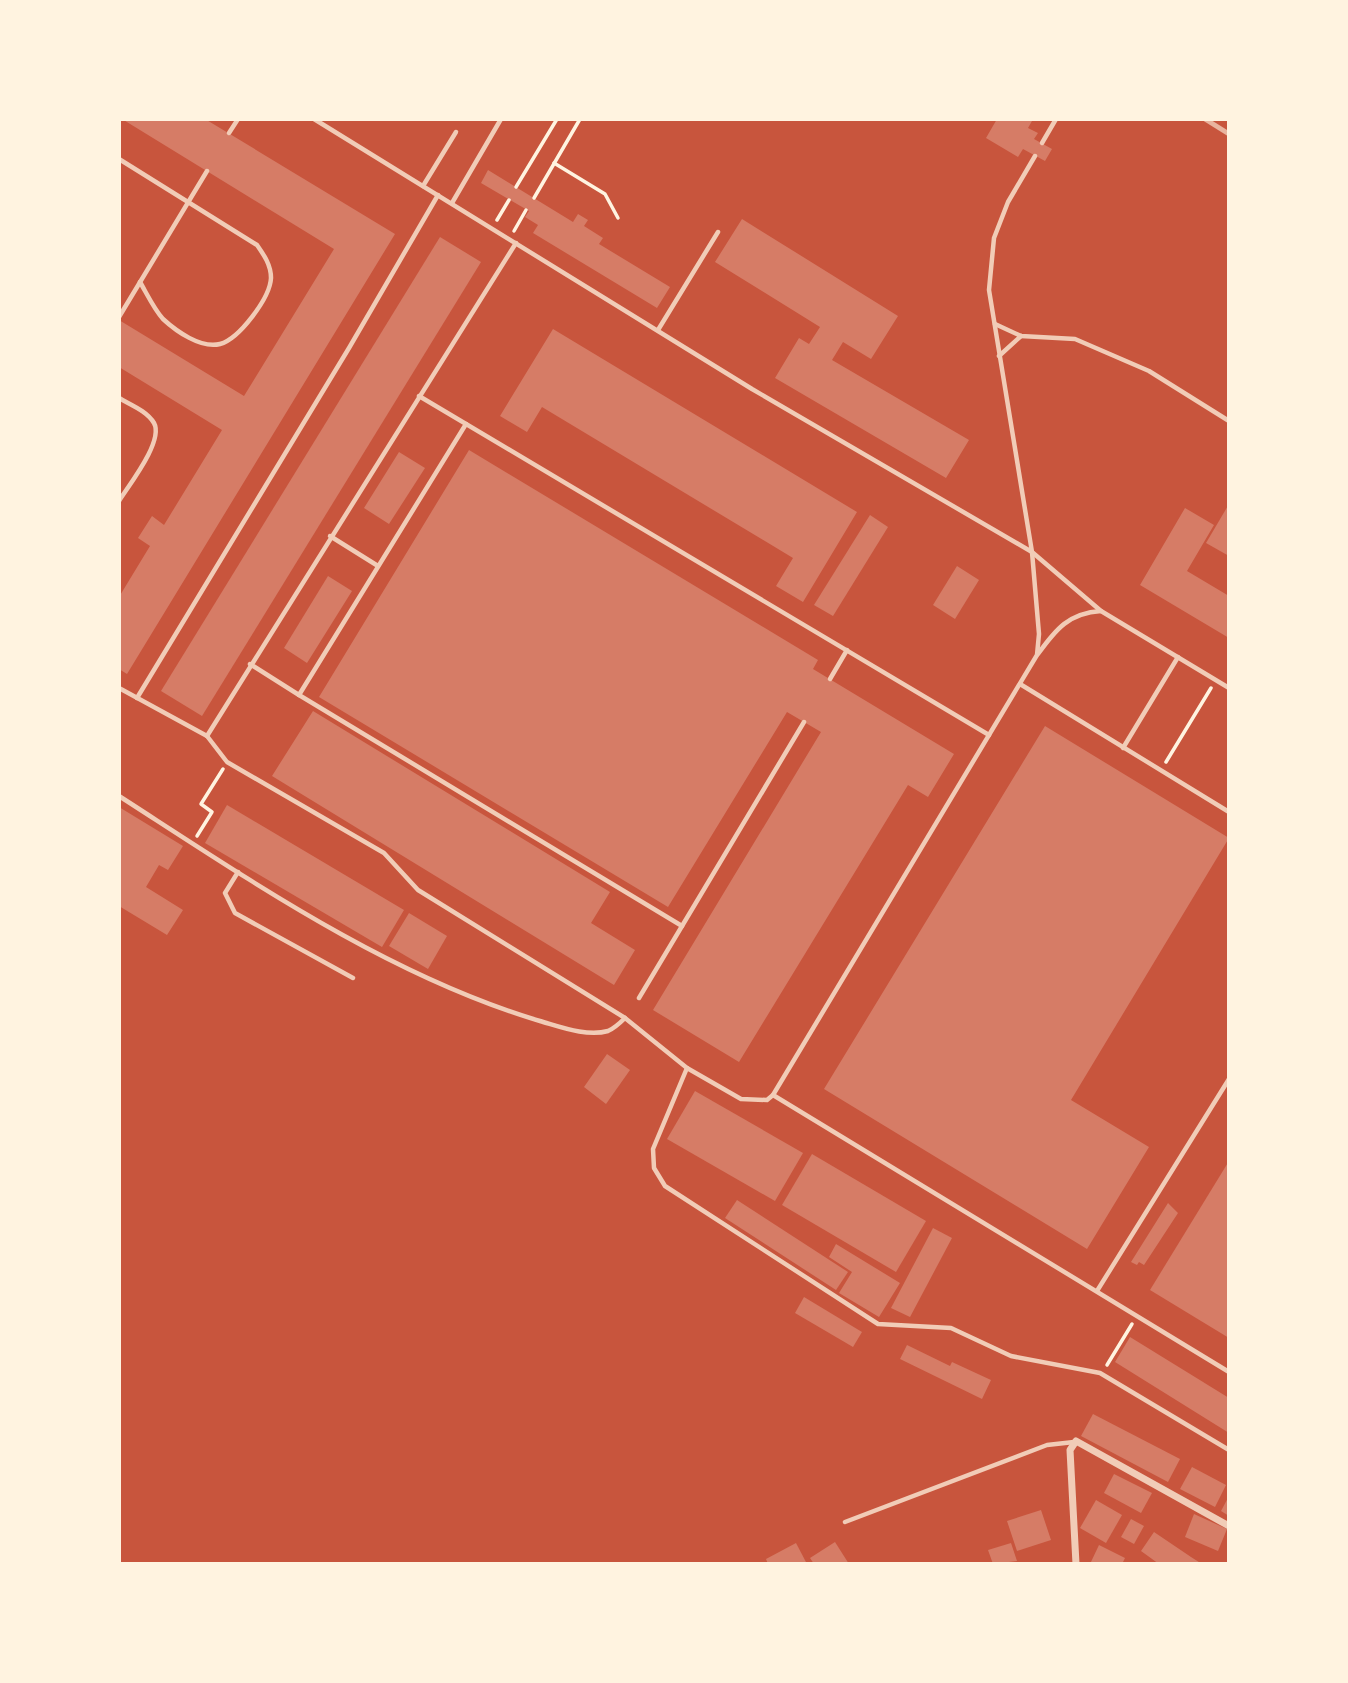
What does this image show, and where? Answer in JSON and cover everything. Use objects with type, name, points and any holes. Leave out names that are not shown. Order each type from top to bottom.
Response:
[{"type":"street","points":[[1076,1564],[1070,1450],[1074,1442],[1083,1442],[1229,1526]]},
{"type":"lane","points":[[229,134],[238,119]]},
{"type":"lane","points":[[314,119],[763,396],[1032,551],[1101,611],[1229,688]]},
{"type":"lane","points":[[452,203],[501,119]]},
{"type":"lane","points":[[1042,143],[1056,119]]},
{"type":"lane","points":[[423,186],[456,132]]},
{"type":"lane","points":[[1035,156],[1008,202],[993,238],[989,290],[1032,551],[1039,634],[1037,655]]},
{"type":"lane","points":[[119,159],[257,244],[268,260],[271,280],[262,300],[240,333],[220,344],[206,344],[186,336],[162,318],[141,282]]},
{"type":"lane","points":[[119,317],[207,171]]},
{"type":"lane","points":[[137,698],[349,348],[438,195]]},
{"type":"lane","points":[[657,330],[718,232]]},
{"type":"lane","points":[[207,736],[516,243]]},
{"type":"lane","points":[[994,324],[1021,336],[1075,339],[1149,371],[1229,421]]},
{"type":"lane","points":[[999,356],[1021,336]]},
{"type":"lane","points":[[419,396],[989,735]]},
{"type":"lane","points":[[119,398],[145,413],[156,425],[156,438],[119,501]]},
{"type":"lane","points":[[299,695],[466,424]]},
{"type":"lane","points":[[330,536],[378,566]]},
{"type":"lane","points":[[119,688],[207,736],[227,762],[384,853],[418,890],[625,1018],[687,1068],[741,1099],[758,1101],[773,1095],[1037,655],[1055,630],[1071,617],[1101,611]]},
{"type":"lane","points":[[830,679],[847,650]]},
{"type":"lane","points":[[1123,748],[1178,657]]},
{"type":"lane","points":[[250,664],[682,926]]},
{"type":"lane","points":[[1020,684],[1229,813]]},
{"type":"lane","points":[[639,998],[803,722]]},
{"type":"lane","points":[[119,796],[192,844],[363,945],[485,1005],[569,1030],[609,1030],[625,1018]]},
{"type":"lane","points":[[238,872],[225,893],[235,912],[353,978]]},
{"type":"lane","points":[[687,1068],[653,1149],[654,1168],[665,1186],[878,1324],[951,1328],[1011,1356],[1100,1373],[1229,1450]]},
{"type":"lane","points":[[1097,1291],[1229,1079]]},
{"type":"lane","points":[[773,1095],[1229,1372]]},
{"type":"lane","points":[[845,1522],[1047,1445],[1067,1440],[1074,1442]]},
{"type":"path","points":[[516,187],[556,119]]},
{"type":"path","points":[[534,198],[580,119]]},
{"type":"path","points":[[554,163],[606,194],[618,218]]},
{"type":"path","points":[[492,228],[509,200]]},
{"type":"path","points":[[509,239],[526,210]]},
{"type":"path","points":[[1161,771],[1216,680]]},
{"type":"path","points":[[192,844],[212,812],[201,804],[227,762]]},
{"type":"path","points":[[1107,1364],[1137,1316]]},
{"type":"building","points":[[122,119],[205,119],[395,234],[127,674],[119,669],[119,597],[150,546],[138,538],[152,516],[164,525],[222,430],[119,367],[119,320],[244,396],[334,249]]},
{"type":"building","points":[[997,119],[1032,121],[1028,128],[1038,133],[1034,139],[1052,149],[1045,161],[1023,149],[1018,157],[986,138]]},
{"type":"building","points":[[488,170],[573,222],[578,214],[588,220],[584,226],[603,238],[599,244],[670,287],[657,308],[533,233],[538,225],[525,217],[529,211],[481,183]]},
{"type":"building","points":[[742,219],[898,316],[871,359],[843,342],[832,360],[969,440],[946,478],[775,378],[799,338],[809,344],[820,327],[715,262]]},
{"type":"building","points":[[440,237],[481,262],[202,716],[161,691]]},
{"type":"building","points":[[553,329],[857,512],[803,602],[776,586],[793,558],[542,407],[527,432],[500,416]]},
{"type":"building","points":[[469,450],[818,660],[813,669],[954,754],[928,797],[908,785],[739,1062],[653,1010],[821,732],[787,712],[668,907],[319,697]]},
{"type":"building","points":[[399,452],[425,468],[389,524],[364,508]]},
{"type":"building","points":[[1229,504],[1229,556],[1206,543]]},
{"type":"building","points":[[1185,508],[1214,525],[1187,571],[1229,596],[1229,638],[1140,585]]},
{"type":"building","points":[[870,515],[888,527],[833,616],[814,605]]},
{"type":"building","points":[[957,566],[979,580],[955,619],[933,605]]},
{"type":"building","points":[[328,576],[352,591],[307,663],[284,648]]},
{"type":"building","points":[[313,711],[610,892],[591,923],[635,950],[614,985],[272,776]]},
{"type":"building","points":[[1045,726],[1229,838],[1071,1100],[1149,1147],[1087,1249],[824,1089]]},
{"type":"building","points":[[227,805],[404,910],[382,947],[205,843]]},
{"type":"building","points":[[119,807],[183,846],[168,870],[159,865],[146,887],[183,910],[167,935],[119,906]]},
{"type":"building","points":[[409,913],[447,936],[428,969],[389,946]]},
{"type":"building","points":[[607,1054],[630,1070],[606,1104],[584,1087]]},
{"type":"building","points":[[695,1091],[803,1153],[775,1201],[667,1139]]},
{"type":"building","points":[[812,1154],[926,1221],[896,1272],[782,1205]]},
{"type":"building","points":[[1229,1161],[1229,1338],[1150,1290]]},
{"type":"building","points":[[737,1200],[848,1272],[836,1290],[725,1218]]},
{"type":"building","points":[[1168,1203],[1178,1213],[1144,1265],[1131,1262]]},
{"type":"building","points":[[933,1228],[952,1238],[910,1317],[891,1308]]},
{"type":"building","points":[[836,1244],[900,1283],[879,1317],[839,1293],[852,1272],[829,1257]]},
{"type":"building","points":[[804,1297],[862,1332],[853,1347],[795,1313]]},
{"type":"building","points":[[1130,1337],[1229,1398],[1229,1433],[1115,1362]]},
{"type":"building","points":[[907,1345],[950,1366],[952,1362],[991,1380],[982,1399],[900,1359]]},
{"type":"building","points":[[1093,1414],[1180,1459],[1168,1482],[1081,1436]]},
{"type":"building","points":[[1192,1467],[1226,1485],[1215,1507],[1180,1489]]},
{"type":"building","points":[[1114,1474],[1152,1493],[1141,1513],[1104,1493]]},
{"type":"building","points":[[1229,1496],[1229,1516],[1221,1511]]},
{"type":"building","points":[[1096,1500],[1122,1515],[1106,1543],[1080,1528]]},
{"type":"building","points":[[1041,1510],[1051,1540],[1017,1551],[1007,1521]]},
{"type":"building","points":[[1194,1514],[1227,1529],[1218,1551],[1185,1537]]},
{"type":"building","points":[[1131,1519],[1144,1526],[1134,1544],[1121,1537]]},
{"type":"building","points":[[1154,1532],[1202,1564],[1159,1564],[1141,1551]]},
{"type":"building","points":[[835,1542],[849,1564],[814,1564],[810,1558]]},
{"type":"building","points":[[796,1543],[807,1564],[768,1564],[766,1559]]},
{"type":"building","points":[[1011,1543],[1017,1561],[993,1564],[988,1550]]},
{"type":"building","points":[[1099,1545],[1125,1558],[1122,1564],[1090,1564]]},
{"type":"railway","points":[[1205,119],[1229,134]]}]
